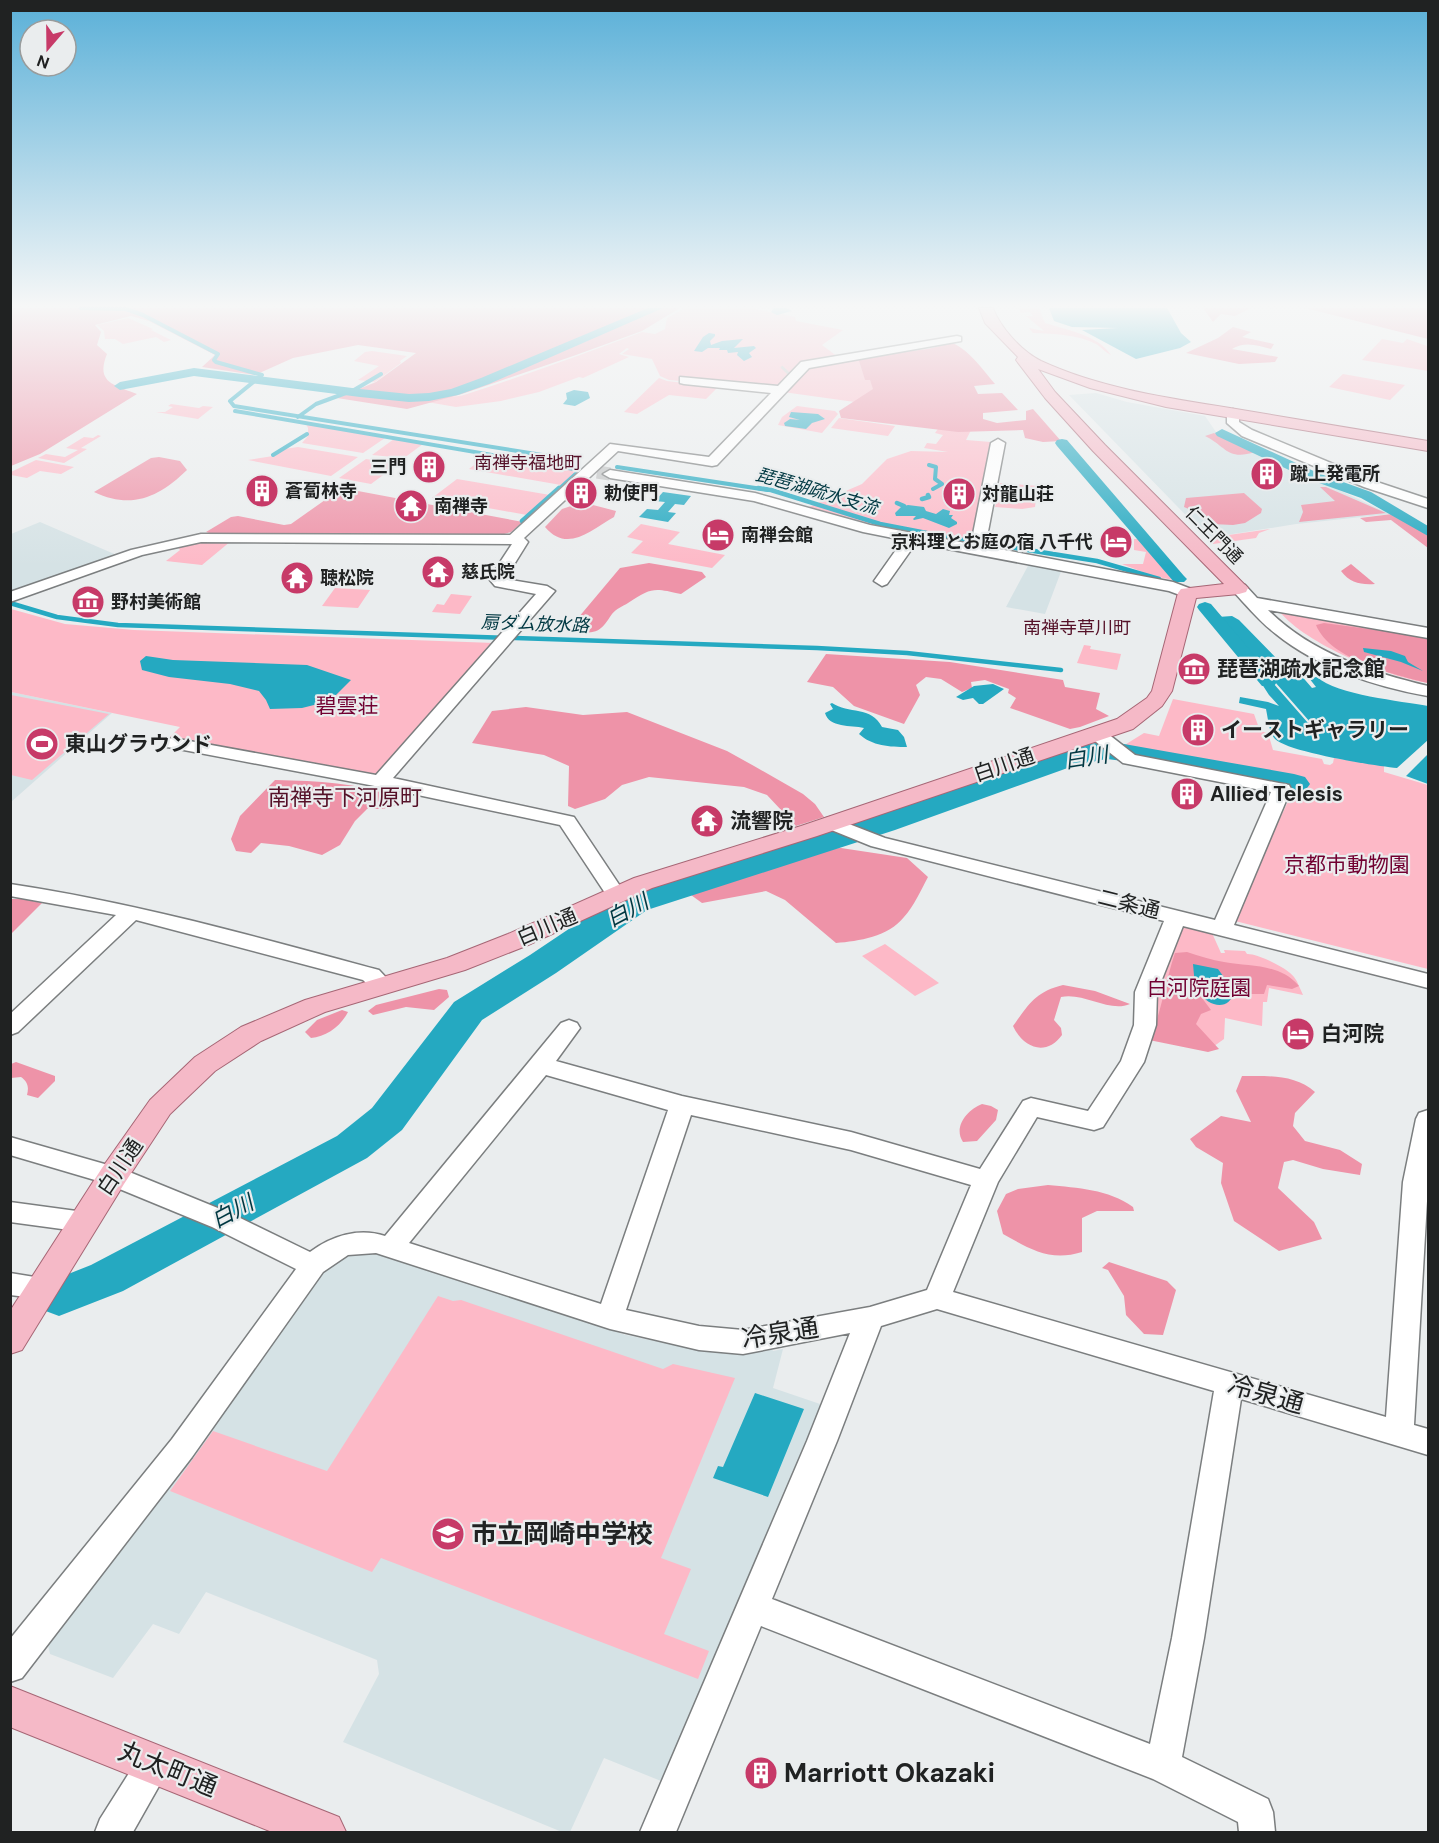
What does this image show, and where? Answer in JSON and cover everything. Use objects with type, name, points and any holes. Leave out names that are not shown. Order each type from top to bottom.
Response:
[{"type":"main road","points":[[1120,394],[1153,402],[1233,413]]},
{"type":"main road","points":[[1132,394],[1428,446]]},
{"type":"main road","points":[[1152,394],[1233,413]]},
{"type":"main road","name":"仁王門通","points":[[1055,395],[1100,448],[1245,595]]},
{"type":"main road","points":[[1188,593],[1215,590],[1245,595]]},
{"type":"main road","name":"白川通","points":[[10,1340],[113,1176],[160,1107],[205,1064],[269,1025],[315,1006],[456,964],[517,940],[643,883],[835,826],[1105,739],[1158,699],[1168,673],[1188,593]]},
{"type":"main road","name":"丸太町通","points":[[10,1706],[324,1833]]},
{"type":"street","points":[[514,539],[599,472],[615,447],[712,462],[776,394]]},
{"type":"street","points":[[1233,413],[1233,423],[1247,432],[1370,484],[1428,504]]},
{"type":"street","points":[[989,552],[978,543],[998,444]]},
{"type":"street","points":[[599,472],[755,497],[846,524],[1173,587],[1188,593]]},
{"type":"street","points":[[10,597],[140,552],[201,538],[514,539],[521,542],[497,579],[500,583],[546,591],[380,781]]},
{"type":"street","points":[[882,581],[912,538]]},
{"type":"street","points":[[1245,595],[1361,623],[1428,633]]},
{"type":"street","name":"仁王門通","points":[[1245,595],[1282,630],[1322,655],[1375,677],[1428,691]]},
{"type":"street","points":[[1105,739],[1129,759],[1282,789],[1222,928]]},
{"type":"street","points":[[173,743],[380,781],[567,821],[616,895]]},
{"type":"street","name":"二条通","points":[[835,826],[862,837],[1428,981]]},
{"type":"street","points":[[10,890],[132,913],[238,939],[371,975],[382,986]]},
{"type":"street","points":[[10,1027],[132,913]]},
{"type":"street","points":[[937,1298],[986,1180],[1031,1107],[1094,1121],[1131,1062],[1145,1025],[1146,992],[1176,916]]},
{"type":"street","points":[[390,1248],[569,1028]]},
{"type":"street","points":[[541,1065],[682,1105],[851,1141],[986,1180]]},
{"type":"street","points":[[610,1318],[682,1105]]},
{"type":"street","points":[[1400,1433],[1416,1182],[1428,1119]]},
{"type":"street","points":[[10,1146],[113,1176],[221,1220],[314,1265]]},
{"type":"street","points":[[10,1212],[84,1222]]},
{"type":"street","name":"冷泉通","points":[[10,1666],[182,1448],[314,1265],[332,1249],[344,1244],[376,1243],[610,1318],[699,1338],[742,1342],[870,1318],[937,1298],[1428,1442]]},
{"type":"street","points":[[10,1284],[43,1288]]},
{"type":"street","points":[[658,1833],[753,1607],[870,1318]]},
{"type":"street","points":[[1163,1766],[1188,1638],[1229,1383]]},
{"type":"street","points":[[753,1607],[1163,1766],[1255,1812],[1257,1833]]},
{"type":"street","points":[[112,1833],[155,1763]]},
{"type":"shaded area","name":"蹴上発電所","points":[[1099,394],[1127,402],[1205,416],[1216,432],[1390,514],[1296,524],[1208,538],[1069,395]]},
{"type":"shaded area","points":[[40,522],[119,556],[11,594],[11,534]]},
{"type":"shaded area","points":[[1029,564],[1062,569],[1045,614],[1006,607]]},
{"type":"shaded area","name":"東山グラウンド","points":[[11,692],[112,713],[11,802]]},
{"type":"shaded area","name":"市立岡崎中学校","points":[[363,1253],[380,1255],[626,1335],[680,1346],[714,1349],[771,1348],[773,1351],[783,1349],[773,1388],[823,1405],[661,1781],[604,1758],[570,1832],[562,1832],[343,1742],[379,1674],[377,1660],[206,1592],[179,1634],[153,1624],[113,1678],[50,1654],[47,1641],[319,1276],[333,1262],[347,1255]]},
{"type":"green space","points":[[11,394],[137,394],[40,454],[11,466]]},
{"type":"green space","points":[[347,394],[462,394],[407,409],[337,398]]},
{"type":"green space","points":[[531,394],[501,401],[456,407],[427,402],[436,398]]},
{"type":"green space","points":[[643,394],[711,394],[706,399],[669,395],[637,414],[624,412]]},
{"type":"green space","points":[[797,394],[870,394],[862,403]]},
{"type":"green space","points":[[865,394],[1003,394],[1018,410],[983,413],[983,419],[997,423],[1026,420],[1026,411],[1033,409],[1061,441],[1043,442],[1025,438],[1023,430],[958,432],[841,418],[839,411]]},
{"type":"green space","points":[[1362,394],[1396,394],[1390,400]]},
{"type":"green space","points":[[171,404],[199,408],[213,407],[198,419],[156,412],[165,412],[173,407],[168,406]]},
{"type":"green space","points":[[797,406],[835,411],[838,414],[822,433],[778,425],[782,417]]},
{"type":"green space","points":[[839,418],[895,426],[888,436],[831,428]]},
{"type":"green space","points":[[306,424],[385,438],[363,453],[302,443],[308,436]]},
{"type":"green space","points":[[940,426],[971,430],[966,440],[991,442],[988,490],[976,546],[857,525],[804,509],[862,484],[887,459],[911,451],[948,452],[924,448],[927,443],[936,444],[943,435],[935,433]]},
{"type":"green space","points":[[1214,433],[1255,452],[1232,454],[1205,436]]},
{"type":"green space","points":[[101,436],[81,448],[87,449],[64,463],[38,458],[46,454],[65,457],[78,450],[66,448],[84,437],[93,438]]},
{"type":"green space","points":[[394,439],[423,444],[404,458],[372,455]]},
{"type":"green space","points":[[298,447],[358,457],[331,476],[248,460],[273,456],[284,449]]},
{"type":"green space","points":[[487,455],[577,471],[561,485],[469,469]]},
{"type":"green space","points":[[159,457],[180,461],[187,470],[166,487],[144,498],[121,500],[94,492],[151,458]]},
{"type":"green space","points":[[366,459],[398,464],[371,484],[339,478]]},
{"type":"green space","points":[[36,460],[74,467],[61,474],[40,471],[27,478],[11,475],[11,472]]},
{"type":"green space","points":[[457,479],[550,495],[527,515],[432,498]]},
{"type":"green space","points":[[1000,483],[1051,487],[1050,497],[998,492]]},
{"type":"green space","points":[[1320,487],[1326,487],[1386,513],[1299,522],[1303,512],[1301,505],[1335,501]]},
{"type":"green space","points":[[342,488],[523,522],[511,532],[501,535],[212,534],[206,532],[231,517],[238,516],[284,525],[291,524]]},
{"type":"green space","points":[[1244,493],[1262,509],[1261,513],[1245,523],[1212,524],[1198,513],[1184,507],[1186,498]]},
{"type":"green space","points":[[998,494],[1036,497],[1035,507],[1022,509],[995,507]]},
{"type":"green space","points":[[574,505],[593,505],[616,511],[614,517],[579,537],[570,539],[553,535],[545,527],[562,509]]},
{"type":"green space","points":[[1392,514],[1428,535],[1428,548],[1391,520],[1366,522],[1360,518]]},
{"type":"green space","points":[[641,524],[680,532],[668,544],[725,555],[712,568],[631,553],[643,541],[627,537]]},
{"type":"green space","points":[[1270,529],[1259,533],[1256,538],[1213,544],[1208,538]]},
{"type":"green space","points":[[1134,539],[1143,539],[1178,581],[1153,576],[1122,564],[1143,564],[1146,552],[1134,550]]},
{"type":"green space","points":[[199,541],[231,541],[202,565],[166,561],[180,550],[177,546]]},
{"type":"green space","points":[[649,563],[702,572],[706,577],[681,594],[653,590],[643,594],[615,611],[599,630],[578,633],[573,628],[573,624],[620,568]]},
{"type":"green space","points":[[1351,564],[1375,584],[1360,583],[1348,578],[1341,571]]},
{"type":"green space","points":[[335,588],[370,590],[358,608],[322,606]]},
{"type":"green space","points":[[451,594],[472,596],[460,614],[432,612],[437,604],[444,605]]},
{"type":"green space","name":"碧雲荘","points":[[11,609],[65,624],[134,630],[494,643],[379,780],[166,741],[180,727],[11,692]]},
{"type":"green space","points":[[1279,611],[1428,636],[1428,683],[1391,674],[1327,647],[1292,624]]},
{"type":"green space","points":[[1324,623],[1428,637],[1428,683],[1382,670],[1349,657],[1324,637],[1316,625]]},
{"type":"green space","points":[[1084,645],[1091,646],[1090,649],[1121,654],[1117,670],[1077,663]]},
{"type":"green space","points":[[826,654],[950,662],[1063,680],[1065,687],[1100,693],[1096,709],[1109,716],[1070,729],[1010,708],[1016,698],[1008,693],[1009,689],[985,680],[971,682],[972,688],[962,692],[941,679],[926,677],[916,685],[920,695],[904,724],[854,706],[833,687],[807,682]]},
{"type":"green space","name":"東山グラウンド","points":[[10,695],[109,714],[32,780],[11,775]]},
{"type":"green space","name":"京都市動物園","points":[[1173,699],[1254,714],[1260,731],[1268,733],[1273,750],[1322,759],[1324,764],[1330,765],[1334,758],[1384,766],[1384,772],[1428,785],[1428,969],[1231,920],[1297,783],[1129,751],[1123,746],[1144,733],[1159,736]]},
{"type":"green space","points":[[526,707],[583,715],[627,712],[727,751],[803,794],[815,804],[824,817],[796,826],[767,795],[744,787],[649,777],[622,785],[605,799],[575,809],[568,806],[569,766],[544,755],[472,743],[492,711]]},
{"type":"green space","points":[[275,780],[337,784],[367,788],[398,796],[396,805],[383,809],[367,809],[355,821],[340,845],[322,855],[289,846],[261,843],[251,853],[236,851],[231,839],[240,816]]},
{"type":"green space","points":[[841,848],[907,858],[928,877],[908,913],[890,929],[873,937],[836,943],[785,900],[766,891],[702,903],[691,895],[694,886],[819,849]]},
{"type":"green space","points":[[11,899],[42,903],[11,934]]},
{"type":"green space","name":"白河院庭園","points":[[1182,925],[1212,933],[1221,953],[1225,953],[1224,950],[1245,951],[1247,954],[1264,958],[1279,966],[1291,973],[1303,995],[1269,988],[1267,1002],[1263,1002],[1262,1026],[1225,1018],[1224,1039],[1210,1049],[1149,1036],[1157,1015],[1154,992]]},
{"type":"green space","points":[[885,944],[939,983],[915,996],[862,956]]},
{"type":"green space","points":[[1187,952],[1219,961],[1274,970],[1283,973],[1299,986],[1292,989],[1267,985],[1264,994],[1240,994],[1229,981],[1218,978],[1199,987],[1202,998],[1211,1010],[1201,1014],[1196,1024],[1219,1049],[1208,1052],[1149,1040],[1175,953]]},
{"type":"green space","points":[[1063,985],[1095,991],[1130,1004],[1114,1006],[1079,997],[1061,997],[1054,1020],[1061,1028],[1062,1035],[1056,1042],[1042,1048],[1029,1044],[1017,1034],[1013,1026],[1028,1005],[1039,995]]},
{"type":"green space","points":[[439,989],[447,990],[449,997],[434,1010],[406,1007],[373,1015],[368,1011],[376,1005]]},
{"type":"green space","points":[[342,1010],[348,1012],[345,1017],[327,1033],[311,1038],[305,1032],[317,1020]]},
{"type":"green space","points":[[16,1062],[55,1076],[55,1081],[38,1098],[27,1095],[27,1083],[21,1077],[11,1078],[11,1064]]},
{"type":"green space","points":[[1242,1076],[1280,1077],[1307,1086],[1315,1092],[1295,1113],[1293,1126],[1305,1141],[1340,1150],[1362,1164],[1360,1175],[1323,1169],[1293,1160],[1284,1162],[1278,1188],[1314,1222],[1322,1239],[1279,1251],[1234,1221],[1221,1183],[1223,1163],[1196,1147],[1190,1139],[1221,1116],[1251,1122],[1236,1091]]},
{"type":"green space","points":[[982,1104],[998,1110],[996,1120],[977,1141],[963,1142],[960,1131],[963,1120],[971,1110]]},
{"type":"green space","points":[[1048,1185],[1113,1196],[1133,1207],[1134,1211],[1097,1211],[1082,1218],[1082,1252],[1071,1255],[1050,1255],[1022,1245],[1003,1234],[997,1211],[1006,1194],[1018,1189]]},
{"type":"green space","points":[[1109,1262],[1167,1281],[1176,1290],[1163,1335],[1144,1334],[1126,1315],[1124,1296],[1108,1270],[1102,1268]]},
{"type":"green space","points":[[438,1296],[453,1301],[461,1300],[663,1369],[673,1364],[735,1378],[661,1558],[691,1569],[664,1634],[709,1651],[698,1679],[381,1558],[372,1572],[170,1491],[213,1431],[327,1471]]},
{"type":"water","points":[[566,394],[589,394],[590,398],[575,406],[563,404],[567,399]]},
{"type":"water","points":[[791,412],[818,414],[825,419],[812,423],[806,429],[785,426],[784,423],[790,419],[800,420],[789,417]]},
{"type":"water","points":[[663,492],[691,496],[684,505],[675,504],[668,512],[676,513],[668,522],[639,517],[647,509],[658,510],[665,502],[655,501]]},
{"type":"water","points":[[908,505],[924,507],[926,511],[936,514],[943,509],[950,511],[949,515],[953,515],[951,518],[957,524],[949,528],[923,518],[914,520],[916,516],[896,516],[895,513],[901,507]]},
{"type":"water","points":[[1232,616],[1239,620],[1283,665],[1293,666],[1312,688],[1316,687],[1309,678],[1317,677],[1326,683],[1354,693],[1428,706],[1428,740],[1397,768],[1296,749],[1275,739],[1270,729],[1266,709],[1239,703],[1240,697],[1279,706],[1247,661],[1253,660],[1308,723],[1310,722],[1218,617]]},
{"type":"water","points":[[1363,648],[1391,651],[1405,656],[1408,662],[1423,671],[1401,662],[1364,652]]},
{"type":"water","points":[[146,656],[173,660],[307,665],[351,680],[330,701],[302,708],[270,709],[259,691],[230,684],[169,677],[142,670],[140,661]]},
{"type":"water","points":[[993,684],[1004,689],[983,704],[979,704],[973,698],[963,700],[956,697],[974,686]]},
{"type":"water","points":[[830,704],[866,713],[878,720],[882,727],[898,730],[904,737],[907,747],[875,743],[859,734],[864,728],[836,724],[827,718],[825,713],[833,709]]},
{"type":"water","points":[[1428,754],[1428,784],[1406,776]]},
{"type":"water","points":[[1193,964],[1218,969],[1234,991],[1232,998],[1218,1005],[1203,997],[1196,986]]},
{"type":"water","points":[[755,1393],[804,1409],[768,1497],[713,1478],[718,1466],[723,1467]]},
{"type":"waterway","points":[[239,394],[230,401],[234,406],[299,416]]},
{"type":"waterway","points":[[299,416],[316,404],[343,394]]},
{"type":"waterway","points":[[370,394],[409,398],[444,394]]},
{"type":"waterway","points":[[235,411],[580,470],[558,490]]},
{"type":"waterway","name":"琵琶湖疏水支流","points":[[299,416],[574,460]]},
{"type":"waterway","points":[[1222,433],[1313,476],[1366,495],[1428,532]]},
{"type":"waterway","points":[[273,455],[307,434]]},
{"type":"waterway","points":[[1062,443],[1179,579]]},
{"type":"waterway","points":[[929,465],[936,467],[935,479],[942,484],[933,489]]},
{"type":"waterway","name":"琵琶湖疏水支流","points":[[617,467],[768,490]]},
{"type":"waterway","points":[[522,521],[559,488]]},
{"type":"waterway","name":"琵琶湖疏水支流","points":[[758,488],[880,524],[973,542]]},
{"type":"waterway","points":[[922,499],[929,497],[928,495]]},
{"type":"waterway","points":[[897,503],[904,506]]},
{"type":"waterway","name":"琵琶湖疏水支流","points":[[990,544],[1097,561],[1159,579]]},
{"type":"waterway","name":"扇ダム放水路","points":[[10,603],[57,617],[118,625],[817,648],[907,653],[1061,670]]},
{"type":"waterway","points":[[1205,607],[1268,682]]},
{"type":"waterway","name":"白川","points":[[59,1297],[107,1278],[352,1147],[387,1119],[468,1011],[543,964],[634,902],[883,823],[1069,757],[1107,750],[1294,784]]},
{"type":"tunnel","points":[[597,472],[610,474]]},
{"type":"place","name":"三門","points":[[429,467]]},
{"type":"place","name":"蹴上発電所","points":[[1267,474]]},
{"type":"place","name":"蒼蔔林寺","points":[[262,491]]},
{"type":"place","name":"勅使門","points":[[581,493]]},
{"type":"place","name":"対龍山荘","points":[[959,494]]},
{"type":"place","name":"南禅寺","points":[[411,506]]},
{"type":"place","name":"南禅会館","points":[[718,535]]},
{"type":"place","name":"京料理とお庭の宿 八千代","points":[[1116,542]]},
{"type":"place","name":"慈氏院","points":[[438,572]]},
{"type":"place","name":"聴松院","points":[[297,578]]},
{"type":"place","name":"野村美術館","points":[[88,602]]},
{"type":"place","name":"琵琶湖疏水記念館","points":[[1194,669]]},
{"type":"place","name":"イーストギャラリー","points":[[1198,730]]},
{"type":"place","name":"東山グラウンド","points":[[42,744]]},
{"type":"place","name":"Allied Telesis","points":[[1187,794]]},
{"type":"place","name":"流響院","points":[[707,821]]},
{"type":"place","name":"白河院","points":[[1298,1034]]},
{"type":"place","name":"市立岡崎中学校","points":[[448,1534]]},
{"type":"place","name":"Marriott Okazaki","points":[[761,1773]]},
{"type":"district","name":"南禅寺福地町","points":[[528,463]]},
{"type":"district","name":"南禅寺草川町","points":[[1077,628]]},
{"type":"district","name":"南禅寺下河原町","points":[[345,797]]}]
